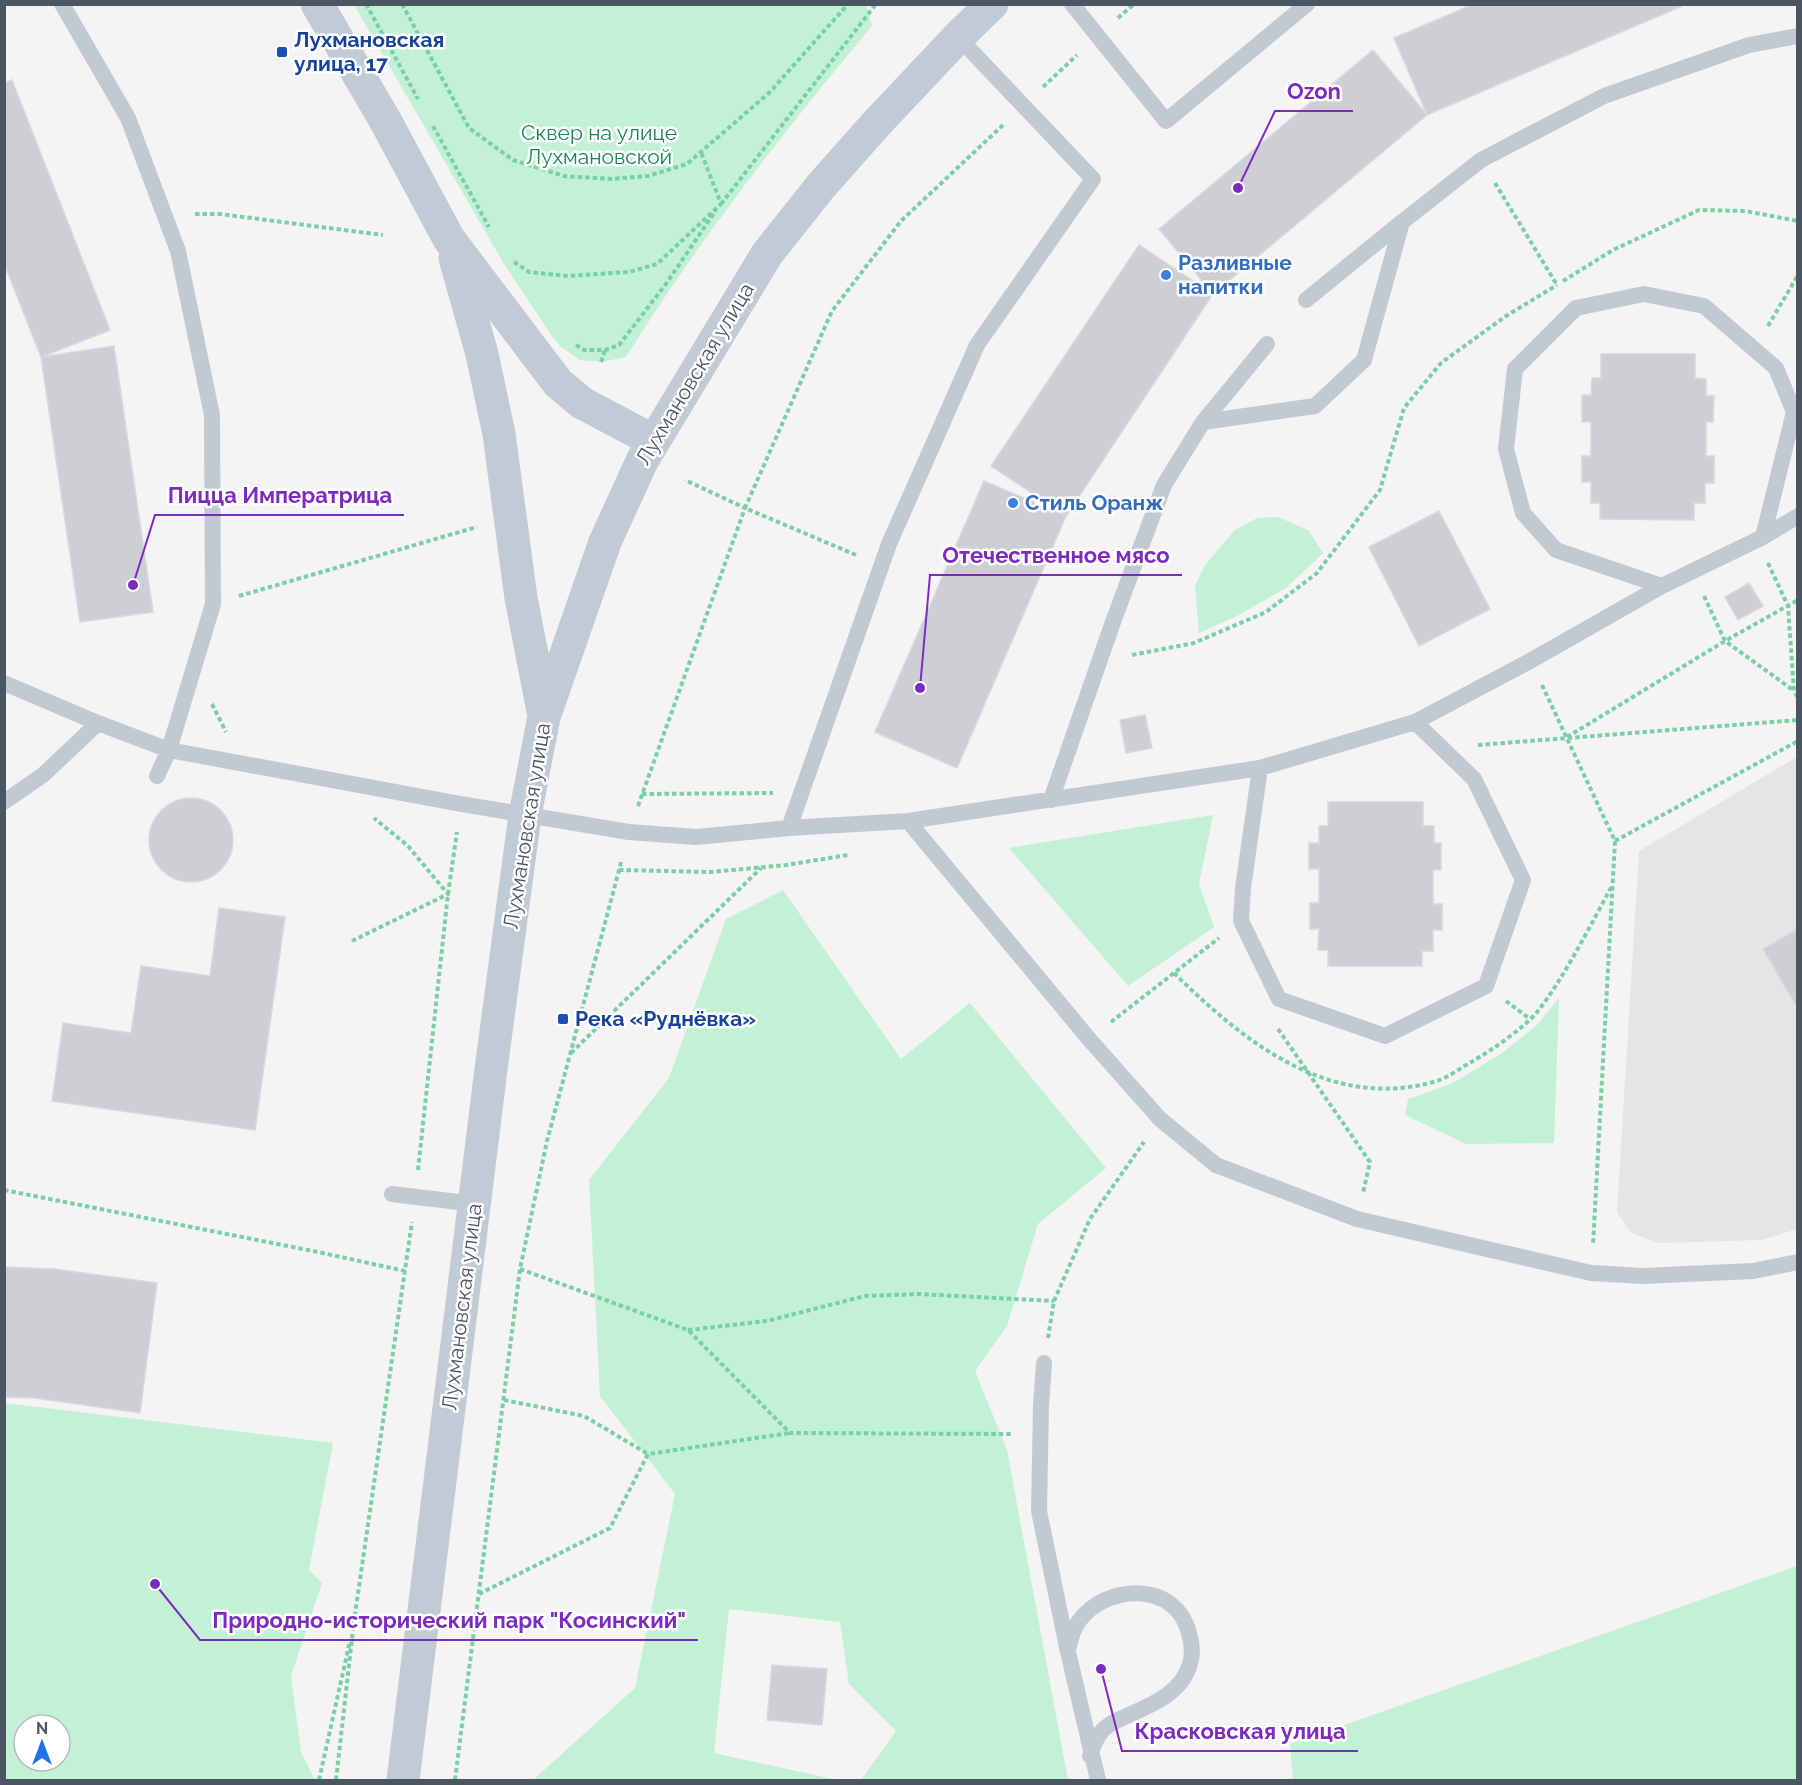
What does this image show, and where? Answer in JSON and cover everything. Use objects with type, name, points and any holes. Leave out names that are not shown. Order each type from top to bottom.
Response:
[{"type":"street","points":[[317,4],[385,120],[449,239],[558,383],[582,403],[654,441]]},
{"type":"street","name":"Лухмановская улица","points":[[403,1780],[525,815],[544,717],[605,542],[642,461],[767,254],[820,186],[958,37],[992,4]]},
{"type":"street","points":[[449,239],[482,354],[499,434],[521,598],[544,717]]},
{"type":"lane","points":[[62,4],[128,118],[178,251],[212,415],[213,604],[170,750],[157,776]]},
{"type":"lane","points":[[1072,4],[1166,121],[1306,4]]},
{"type":"lane","points":[[1306,300],[1481,160],[1604,96],[1749,45],[1797,36]]},
{"type":"lane","points":[[789,828],[881,565],[978,345],[1093,179],[958,37]]},
{"type":"lane","points":[[1203,422],[1315,406],[1364,360],[1402,222]]},
{"type":"lane","points":[[1662,586],[1556,550],[1523,513],[1506,449],[1515,369],[1576,308],[1644,294],[1704,306],[1776,368],[1794,412],[1760,539]]},
{"type":"lane","points":[[1051,800],[1164,485],[1203,422],[1267,344]]},
{"type":"lane","points":[[4,683],[98,723],[170,750],[629,832],[696,837],[908,820],[1260,768],[1415,722],[1530,661],[1662,586],[1760,539],[1797,516]]},
{"type":"lane","points":[[1260,768],[1243,888],[1241,921],[1279,999],[1385,1036],[1486,986],[1523,880],[1474,779],[1415,722]]},
{"type":"lane","points":[[4,802],[43,775],[98,723]]},
{"type":"lane","points":[[908,820],[1089,1039],[1160,1119],[1216,1165],[1357,1219],[1591,1273],[1643,1276],[1753,1271],[1797,1262]]},
{"type":"lane","points":[[392,1194],[475,1204]]},
{"type":"lane","points":[[1044,1363],[1039,1511],[1090,1756],[1098,1780]]},
{"type":"lane","points":[[1068,1652],[1071,1636],[1078,1622],[1089,1610],[1121,1593],[1141,1592],[1160,1598],[1176,1609],[1187,1626],[1192,1645],[1190,1664],[1182,1683],[1167,1696],[1115,1720],[1103,1730],[1090,1756]]},
{"type":"path","points":[[366,4],[422,106]]},
{"type":"path","points":[[402,4],[469,128],[513,160],[564,176],[611,179],[648,176],[687,164],[770,92],[848,4]]},
{"type":"path","points":[[601,362],[605,350],[619,345],[666,284],[721,204],[876,4]]},
{"type":"path","points":[[455,1780],[520,1269],[547,1141],[629,832],[745,508],[832,311],[901,221],[1096,36],[1134,4]]},
{"type":"path","points":[[427,116],[489,228]]},
{"type":"path","points":[[701,152],[721,204]]},
{"type":"path","points":[[1481,160],[1557,285],[1576,308]]},
{"type":"path","points":[[508,257],[529,272],[567,276],[629,272],[657,264],[721,204]]},
{"type":"path","points":[[1099,661],[1194,643],[1266,612],[1317,573],[1380,490],[1404,408],[1441,363],[1506,316],[1612,250],[1699,210],[1745,211],[1797,221]]},
{"type":"path","points":[[164,213],[220,214],[383,235]]},
{"type":"path","points":[[1754,350],[1797,275]]},
{"type":"path","points":[[685,480],[745,508],[881,565]]},
{"type":"path","points":[[213,604],[477,527]]},
{"type":"path","points":[[1760,539],[1788,606],[1794,691],[1797,698]]},
{"type":"path","points":[[1693,571],[1725,641],[1794,691]]},
{"type":"path","points":[[1566,737],[1797,600]]},
{"type":"path","points":[[1530,661],[1615,841],[1591,1273]]},
{"type":"path","points":[[1441,747],[1797,720]]},
{"type":"path","points":[[1615,841],[1797,741]]},
{"type":"path","points":[[642,794],[801,792]]},
{"type":"path","points":[[352,941],[448,894],[408,846],[372,816]]},
{"type":"path","points":[[619,870],[711,872],[856,854]]},
{"type":"path","points":[[570,1053],[762,867]]},
{"type":"path","points":[[1089,1039],[1241,921]]},
{"type":"path","points":[[1274,1024],[1370,1162],[1357,1219]]},
{"type":"path","points":[[1044,1363],[1054,1301],[1090,1220],[1160,1119]]},
{"type":"path","points":[[4,1190],[405,1271]]},
{"type":"path","points":[[520,1269],[688,1330],[790,1433]]},
{"type":"path","points":[[688,1330],[766,1321],[865,1296],[919,1294],[1054,1301]]},
{"type":"path","points":[[504,1400],[584,1416],[648,1454],[790,1433],[1040,1435]]},
{"type":"path","points":[[479,1594],[610,1528],[648,1454]]},
{"type":"path","points":[[319,1780],[354,1621],[336,1780]]},
{"type":"shaded area","points":[[1797,757],[1797,1229],[1762,1240],[1659,1243],[1631,1233],[1617,1212],[1639,851]]},
{"type":"green space","name":"Сквер на улице Лухмановской","points":[[354,5],[866,5],[872,26],[743,187],[683,271],[626,357],[601,362],[580,360],[560,346],[550,333],[504,264]]},
{"type":"green space","points":[[1278,517],[1308,530],[1323,553],[1286,588],[1235,617],[1199,633],[1195,586],[1205,565],[1235,530],[1257,518]]},
{"type":"green space","points":[[1213,815],[1199,884],[1214,927],[1128,986],[1009,848]]},
{"type":"green space","points":[[783,890],[901,1059],[970,1003],[1106,1168],[1038,1224],[1007,1326],[975,1371],[1007,1450],[1068,1780],[861,1780],[896,1731],[849,1684],[840,1622],[729,1609],[714,1753],[837,1780],[533,1780],[635,1688],[675,1494],[600,1396],[589,1180],[669,1078],[726,919]]},
{"type":"green space","points":[[1559,998],[1554,1143],[1466,1144],[1405,1115],[1408,1099],[1453,1083],[1502,1053],[1537,1025]]},
{"type":"green space","points":[[5,1403],[333,1443],[309,1570],[322,1583],[291,1676],[301,1752],[315,1780],[5,1780]]},
{"type":"green space","points":[[1797,1566],[1797,1780],[1293,1780],[1290,1744]]},
{"type":"building","points":[[1474,4],[1681,4],[1682,6],[1427,115],[1394,38]]},
{"type":"building","points":[[1373,50],[1427,115],[1213,294],[1159,229]]},
{"type":"building","points":[[12,80],[110,330],[41,357],[4,263],[4,83]]},
{"type":"building","points":[[1139,245],[1213,294],[1066,516],[991,466]]},
{"type":"building","points":[[114,346],[153,612],[80,622],[41,357]]},
{"type":"building","points":[[1601,354],[1695,354],[1695,378],[1706,379],[1706,396],[1714,396],[1713,422],[1706,422],[1706,456],[1714,456],[1714,483],[1705,483],[1705,503],[1694,503],[1694,520],[1600,519],[1600,503],[1591,503],[1591,482],[1582,482],[1582,456],[1591,456],[1591,422],[1582,422],[1582,395],[1591,395],[1592,378],[1601,378]]},
{"type":"building","points":[[984,481],[1066,516],[957,768],[875,732]]},
{"type":"building","points":[[1439,511],[1490,609],[1419,646],[1369,547]]},
{"type":"building","points":[[1749,583],[1763,606],[1738,620],[1725,597]]},
{"type":"building","points":[[1145,715],[1152,748],[1126,753],[1120,720]]},
{"type":"building","points":[[191,798],[214,805],[226,817],[233,840],[226,863],[214,875],[191,882],[168,875],[156,863],[149,840],[156,817],[168,805]]},
{"type":"building","points":[[1328,802],[1423,802],[1423,826],[1434,826],[1434,843],[1441,843],[1441,870],[1433,870],[1433,904],[1442,904],[1442,930],[1433,930],[1433,951],[1422,951],[1422,966],[1328,966],[1328,950],[1318,950],[1319,929],[1310,929],[1310,903],[1319,903],[1319,869],[1309,869],[1309,843],[1319,843],[1319,826],[1328,826]]},
{"type":"building","points":[[219,908],[285,917],[255,1130],[52,1101],[63,1023],[131,1033],[141,966],[210,976]]},
{"type":"building","points":[[1798,929],[1798,1009],[1763,949]]},
{"type":"building","points":[[4,1267],[54,1269],[157,1283],[140,1413],[35,1398],[4,1397]]},
{"type":"building","points":[[772,1665],[827,1669],[822,1725],[767,1720]]},
{"type":"place","name":"Лухмановская улица, 17","points":[[282,52]]},
{"type":"place","name":"Ozon","points":[[1238,188]]},
{"type":"place","name":"Разливные напитки","points":[[1166,275]]},
{"type":"place","name":"Стиль Оранж","points":[[1013,503]]},
{"type":"place","name":"Пицца Императрица","points":[[133,585]]},
{"type":"place","name":"Отечественное мясо","points":[[920,688]]},
{"type":"place","name":"Река «Руднёвка»","points":[[563,1019]]},
{"type":"place","name":"Природно-исторический парк \"Косинский\"","points":[[155,1584]]},
{"type":"place","name":"Красковская улица","points":[[1101,1669]]}]
